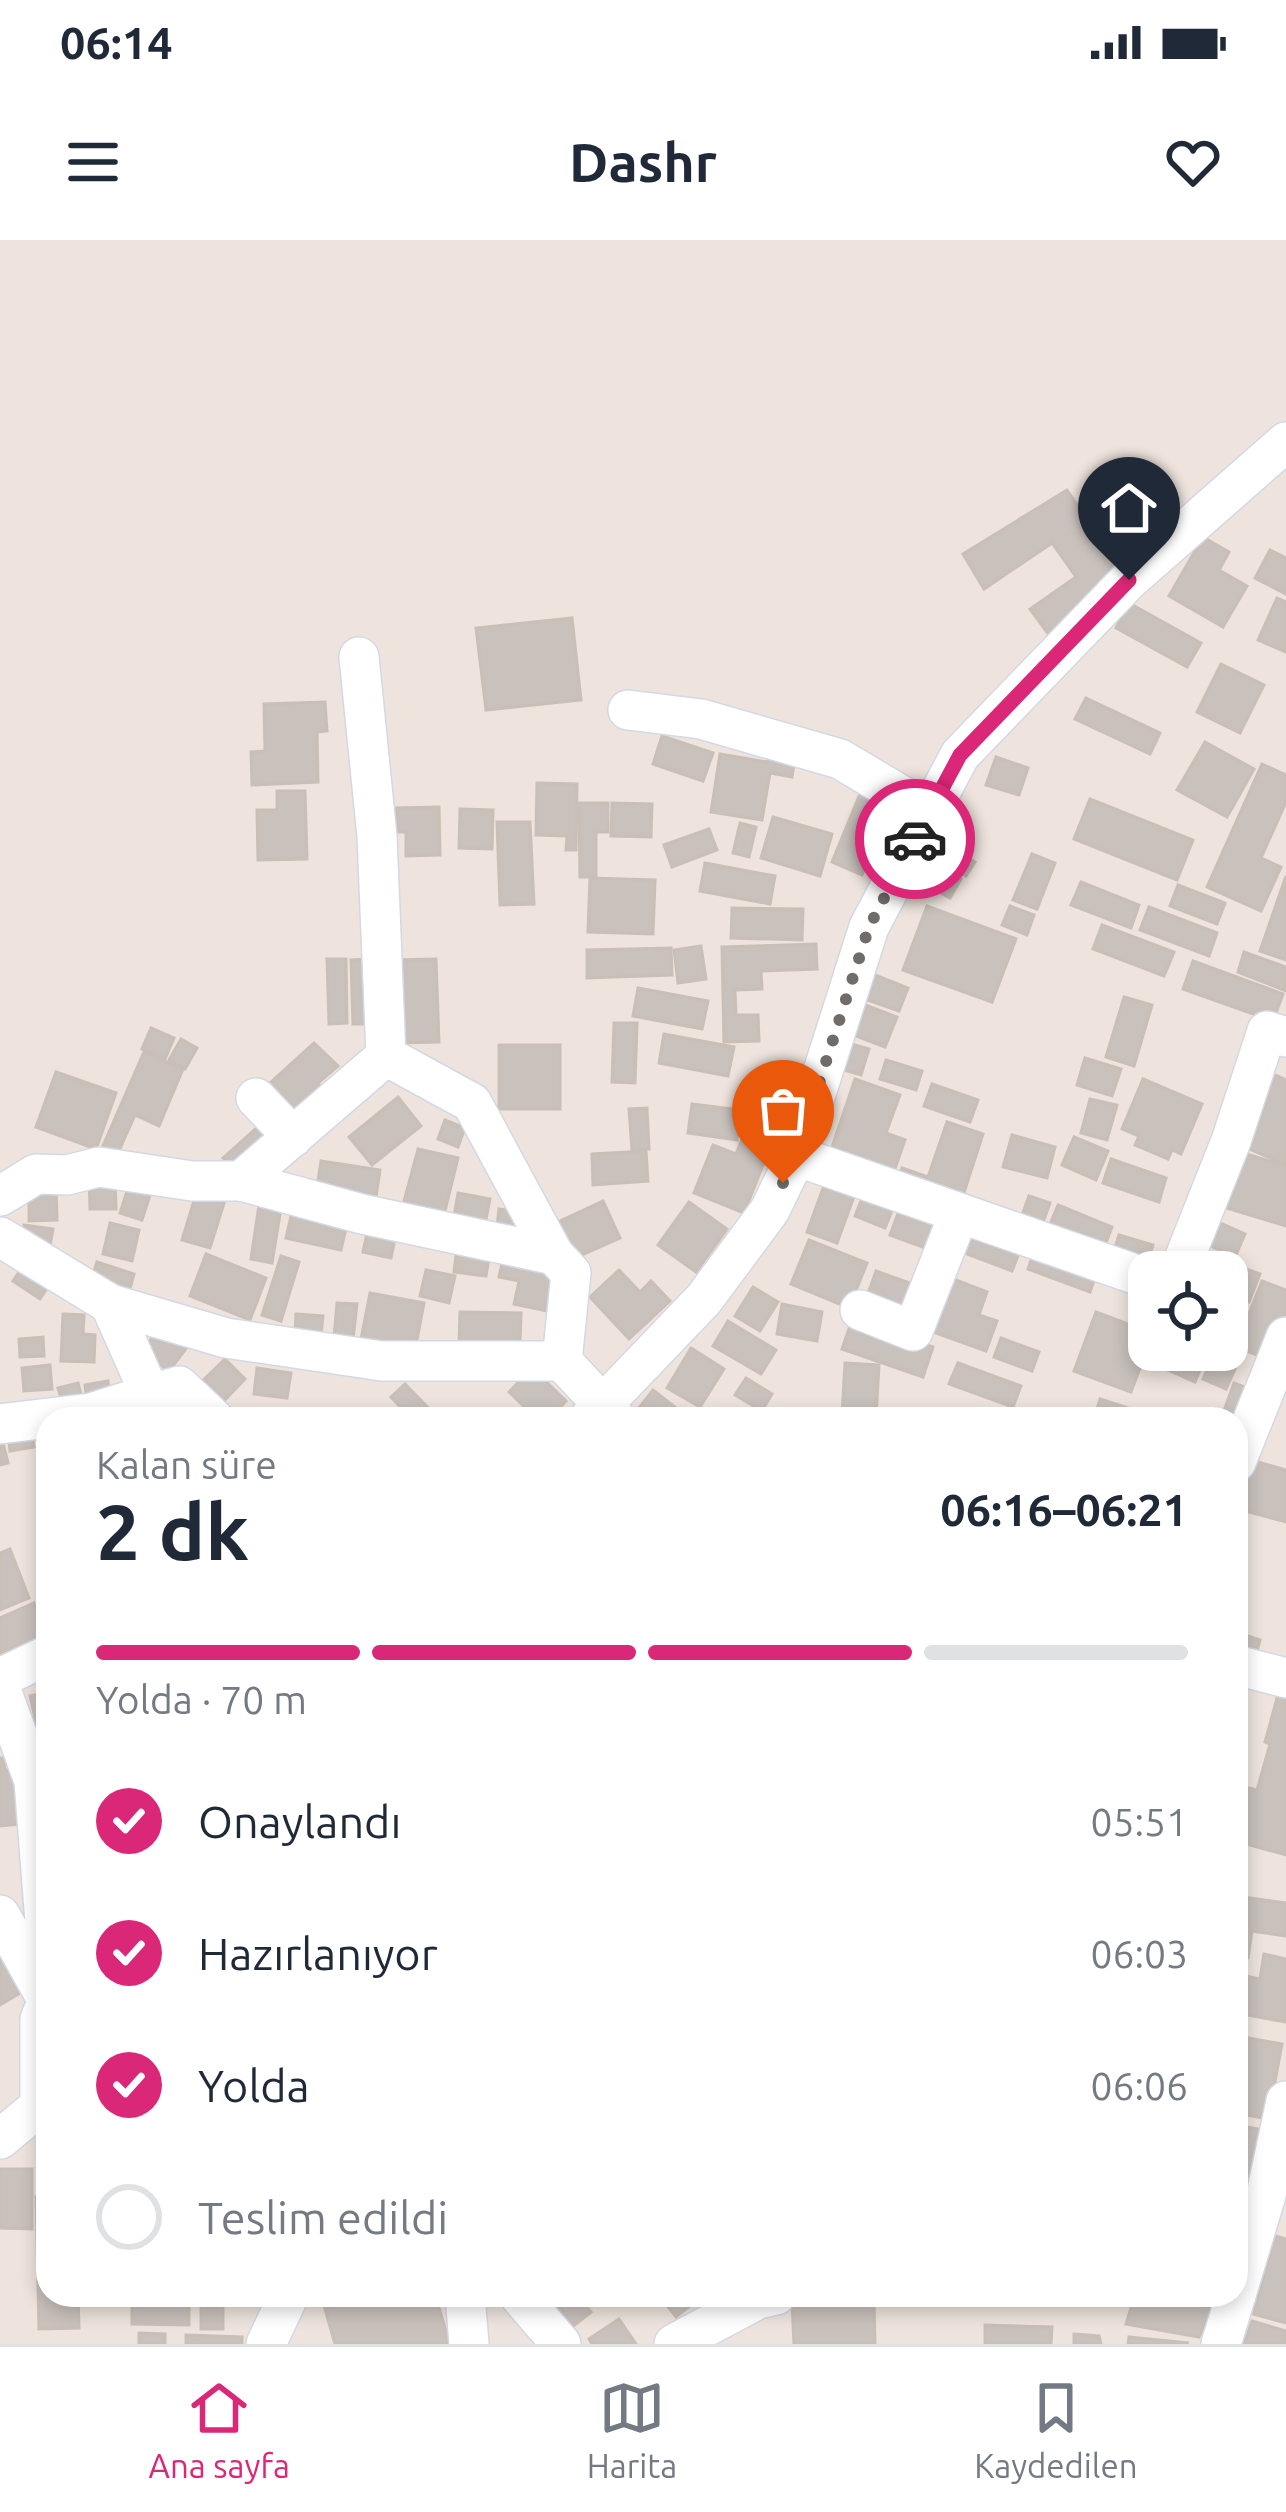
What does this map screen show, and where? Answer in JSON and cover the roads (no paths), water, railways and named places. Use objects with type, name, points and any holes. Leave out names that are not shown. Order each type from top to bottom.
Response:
[{"type":"street","points":[[609,1407],[704,1299],[770,1210],[796,1156],[869,927],[960,755],[1129,580],[1286,442]]},
{"type":"street","points":[[358,657],[377,836],[386,1056]]},
{"type":"street","points":[[628,710],[701,719],[840,759],[929,812]]},
{"type":"street","points":[[1187,1251],[1231,1141],[1267,1031],[1286,1037]]},
{"type":"street","points":[[241,1181],[386,1056]]},
{"type":"street","points":[[386,1056],[472,1103],[554,1255],[571,1273],[562,1361],[596,1407]]},
{"type":"street","points":[[256,1098],[293,1137]]},
{"type":"street","points":[[796,1156],[1128,1272]]},
{"type":"street","points":[[0,1196],[36,1174],[67,1175],[99,1167],[191,1181],[241,1181],[362,1214],[554,1255]]},
{"type":"street","points":[[860,1310],[914,1331],[959,1214]]},
{"type":"street","points":[[0,1238],[110,1304],[226,1338],[382,1361],[562,1361]]},
{"type":"street","points":[[110,1304],[150,1394]]},
{"type":"street","points":[[1248,1432],[1286,1337]]},
{"type":"street","points":[[110,1407],[179,1386],[201,1407]]},
{"type":"street","points":[[0,1424],[36,1420]]},
{"type":"street","points":[[36,1662],[0,1683],[34,1780],[36,1806]]},
{"type":"street","points":[[1248,1667],[1286,1678]]},
{"type":"street","points":[[0,1916],[36,1980]]},
{"type":"street","points":[[1248,2254],[1286,2101]]},
{"type":"street","points":[[0,2139],[36,2109]]},
{"type":"street","points":[[266,2344],[283,2307]]},
{"type":"street","points":[[466,2307],[470,2344]]},
{"type":"street","points":[[529,2307],[561,2344]]},
{"type":"street","points":[[674,2344],[743,2307]]},
{"type":"street","points":[[1221,2344],[1232,2307]]}]
